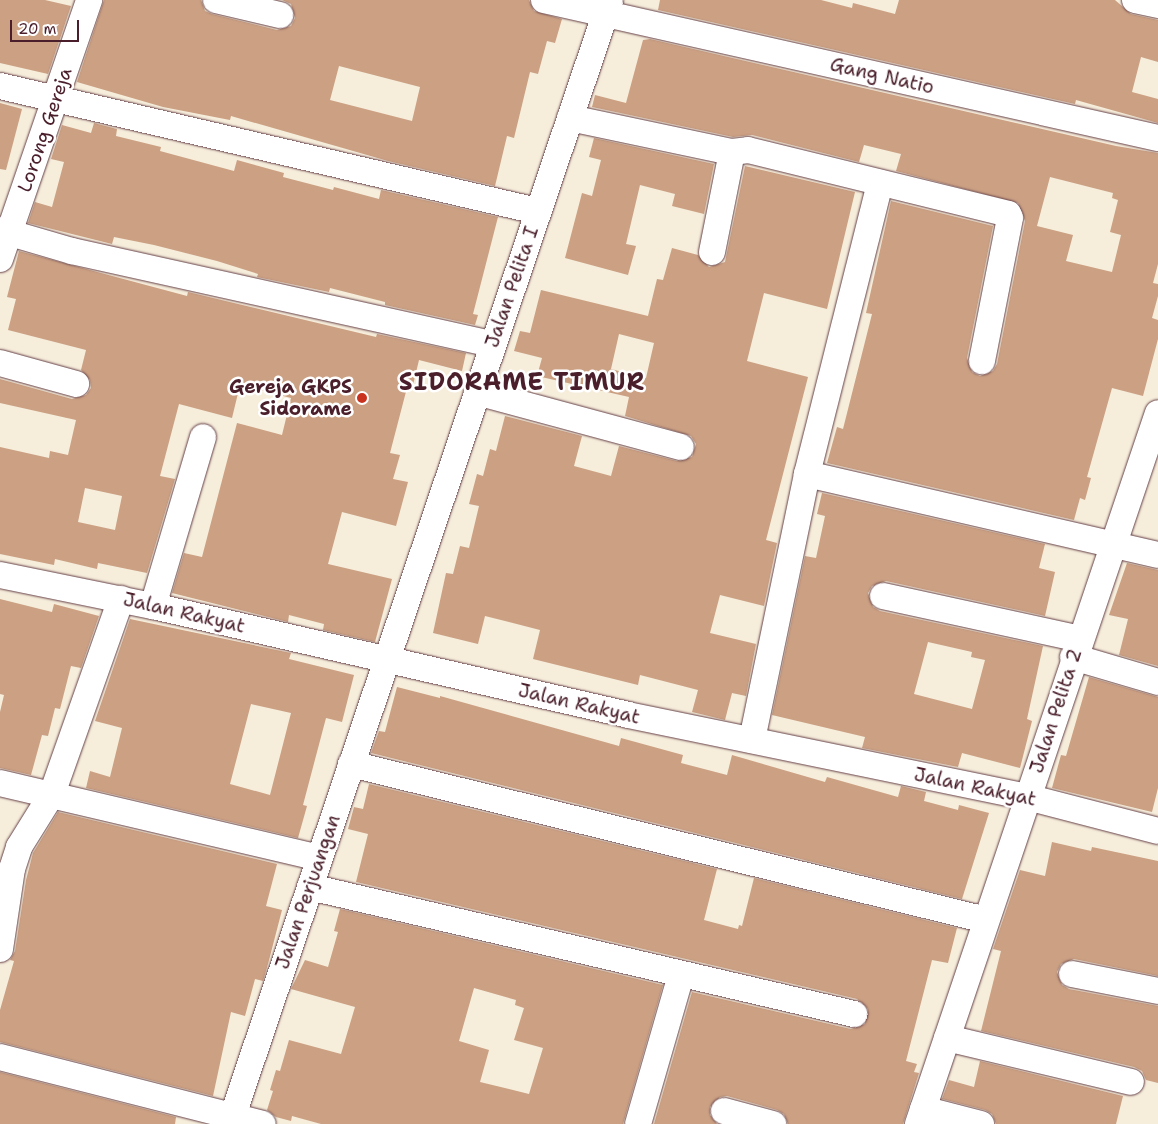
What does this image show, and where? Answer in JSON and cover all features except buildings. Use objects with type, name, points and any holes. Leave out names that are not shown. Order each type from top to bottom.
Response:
[{"type":"street","name":"Lorong Gereja","points":[[0,259],[5,231],[55,99],[89,0]]},
{"type":"street","points":[[216,0],[280,15]]},
{"type":"street","name":"Gang Natio","points":[[544,0],[608,7],[1158,138]]},
{"type":"street","points":[[1135,0],[1158,6]]},
{"type":"street","name":"Jalan Pelita I","points":[[387,660],[537,211],[608,7]]},
{"type":"street","points":[[0,86],[537,211]]},
{"type":"street","points":[[570,118],[732,152],[748,150],[1004,212],[1010,218],[982,361]]},
{"type":"street","points":[[712,252],[732,152]]},
{"type":"street","points":[[752,740],[807,474],[880,183]]},
{"type":"street","points":[[5,231],[72,251],[493,344]]},
{"type":"street","points":[[0,363],[76,384]]},
{"type":"street","points":[[477,392],[681,447]]},
{"type":"street","name":"Jalan Pelita 2","points":[[921,1116],[1077,648],[1158,413]]},
{"type":"street","points":[[153,606],[203,437]]},
{"type":"street","points":[[807,474],[1158,555]]},
{"type":"street","name":"Jalan Rakyat","points":[[0,576],[121,599],[387,660],[752,740],[1027,797],[1158,831]]},
{"type":"street","points":[[883,596],[1077,648],[1158,682]]},
{"type":"street","points":[[0,949],[12,869],[19,847],[52,794],[121,599]]},
{"type":"street","name":"Jalan Perjuangan","points":[[231,1120],[387,660]]},
{"type":"street","points":[[351,764],[986,920]]},
{"type":"street","points":[[0,783],[320,858]]},
{"type":"street","points":[[310,887],[854,1014]]},
{"type":"street","points":[[1072,974],[1158,991]]},
{"type":"street","points":[[638,1124],[681,975]]},
{"type":"street","points":[[947,1038],[1131,1082]]},
{"type":"street","points":[[0,1057],[231,1120],[263,1124]]},
{"type":"street","points":[[724,1111],[773,1124]]},
{"type":"street","points":[[921,1116],[981,1124]]},
{"type":"place","name":"Gereja GKPS Sidorame","points":[[362,398]]},
{"type":"district","name":"SIDORAME TIMUR","points":[[522,383]]}]
